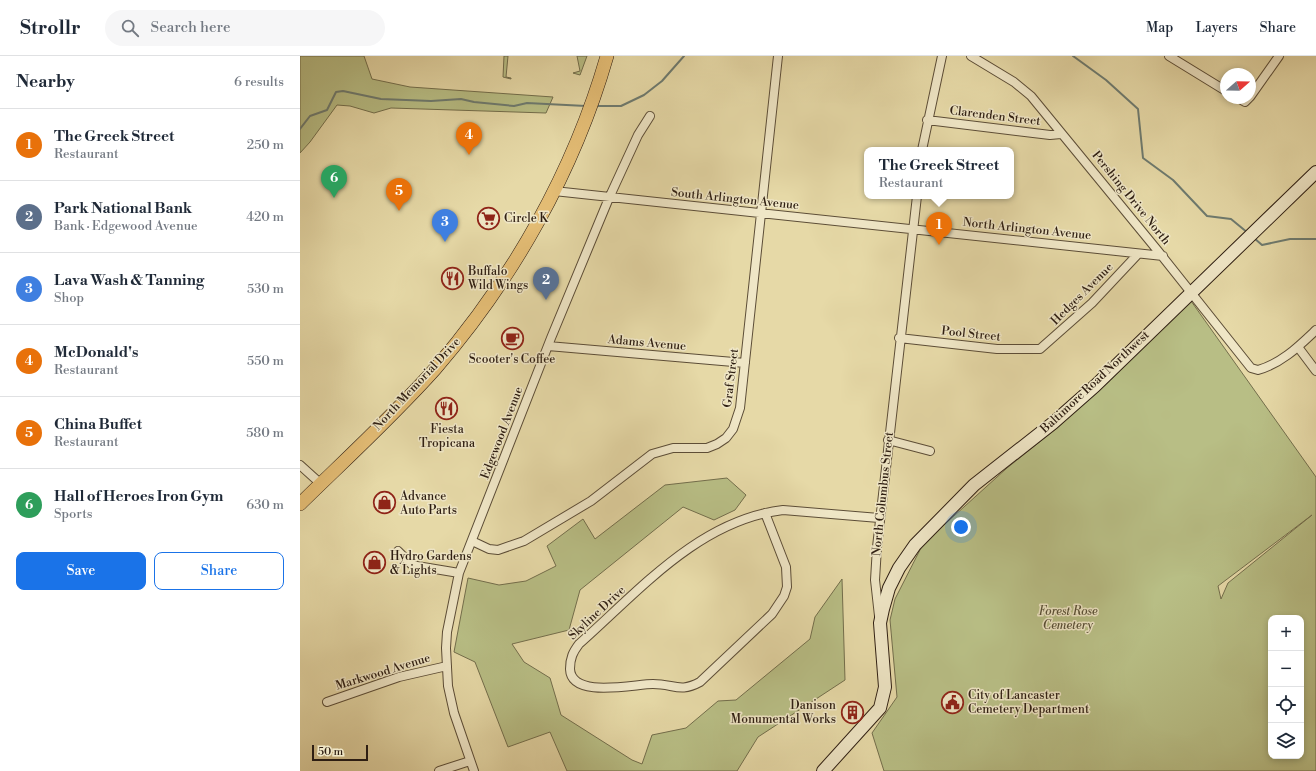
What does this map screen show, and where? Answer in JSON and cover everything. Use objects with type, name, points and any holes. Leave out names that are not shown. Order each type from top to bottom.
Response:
[{"type":"main road","name":"North Memorial Drive","points":[[300,504],[398,407],[454,346],[502,282],[554,191],[584,127],[597,92],[607,56]]},
{"type":"main road","name":"Baltimore Road Northwest","points":[[880,623],[886,598],[899,568],[926,532],[974,485],[1054,423],[1095,386],[1316,173]]},
{"type":"main road","name":"North Columbus Street","points":[[823,771],[880,708],[885,687],[880,623]]},
{"type":"street","name":"Graf Street","points":[[472,541],[489,549],[498,550],[519,543],[553,525],[591,501],[652,454],[674,448],[707,448],[726,438],[733,429],[738,419],[745,363],[778,56]]},
{"type":"street","points":[[922,147],[927,120],[942,56]]},
{"type":"street","name":"Pershing Drive North","points":[[971,56],[1014,82],[1031,96],[1163,256],[1252,368],[1258,370],[1277,363],[1298,347]]},
{"type":"street","points":[[1169,56],[1220,87]]},
{"type":"street","points":[[1256,86],[1279,56]]},
{"type":"street","name":"Edgewood Avenue","points":[[474,771],[451,702],[446,666],[449,616],[459,573],[548,346],[609,198],[638,135],[650,116]]},
{"type":"street","name":"Clarenden Street","points":[[927,120],[1050,135],[1061,134]]},
{"type":"street","name":"South Arlington Avenue","points":[[554,191],[914,230]]},
{"type":"street","name":"North Columbus Street","points":[[880,623],[875,580],[879,518],[917,199]]},
{"type":"street","name":"North Arlington Avenue","points":[[914,230],[1163,256]]},
{"type":"street","name":"Hedges Avenue","points":[[1040,349],[1092,303],[1138,254]]},
{"type":"street","points":[[1316,330],[1298,347],[1316,372]]},
{"type":"street","name":"Pool Street","points":[[900,338],[997,350],[1040,349]]},
{"type":"street","name":"Adams Avenue","points":[[548,346],[745,363]]},
{"type":"street","points":[[888,440],[930,451]]},
{"type":"street","points":[[300,465],[320,484]]},
{"type":"street","name":"Skyline Drive","points":[[765,513],[786,567],[787,587],[784,596],[772,614],[700,682],[692,686],[678,689],[654,684],[597,688],[587,687],[576,681],[570,673],[570,662],[573,652],[649,580],[666,566],[702,541],[741,521],[765,513],[794,511],[879,518]]},
{"type":"street","points":[[398,551],[411,564],[459,573]]},
{"type":"street","name":"Markwood Avenue","points":[[327,702],[399,677],[446,666]]},
{"type":"street","points":[[439,771],[470,760]]},
{"type":"green space","points":[[300,56],[364,56],[372,79],[410,87],[553,97],[546,113],[391,108],[374,113],[350,106],[337,105],[310,142],[300,153]]},
{"type":"green space","points":[[504,56],[508,56],[506,77],[511,79],[503,77]]},
{"type":"green space","points":[[577,56],[587,56],[580,75],[573,73],[580,71]]},
{"type":"green space","name":"Forest Rose Cemetery","points":[[1191,301],[1316,477],[1316,771],[884,771],[872,733],[897,697],[890,620],[895,599],[923,544],[1007,468],[1057,428]],"holes":[[[1312,515],[1228,583],[1221,599],[1218,586]]]},
{"type":"green space","points":[[727,478],[746,495],[735,510],[714,520],[683,507],[580,590],[569,630],[512,644],[524,662],[550,678],[561,715],[632,760],[642,764],[652,735],[686,728],[718,701],[736,700],[810,639],[815,617],[842,579],[845,680],[758,737],[737,771],[567,771],[550,732],[508,747],[475,662],[454,652],[468,578],[499,585],[526,581],[556,566],[547,546],[583,519],[595,539],[665,485]]},
{"type":"waterway","points":[[596,106],[621,106],[644,95],[662,81],[684,56]]},
{"type":"waterway","points":[[1073,56],[1106,80],[1138,109],[1143,158],[1173,180],[1207,216],[1231,219],[1248,233]]},
{"type":"waterway","points":[[300,129],[310,116],[327,110],[336,92],[343,91],[381,99],[431,101],[461,99],[474,102],[514,106],[527,103],[586,106]]},
{"type":"waterway","points":[[1254,238],[1262,245],[1290,239],[1316,239]]},
{"type":"place","name":"McDonald's","points":[[469,155]]},
{"type":"place","name":"Hall of Heroes Iron Gym","points":[[334,198]]},
{"type":"place","name":"China Buffet","points":[[399,211]]},
{"type":"place","name":"Circle K","points":[[489,218]]},
{"type":"place","name":"Lava Wash & Tanning","points":[[445,242]]},
{"type":"place","name":"The Greek Street","points":[[939,245]]},
{"type":"place","name":"Buffalo Wild Wings","points":[[453,278]]},
{"type":"place","name":"Park National Bank","points":[[546,300]]},
{"type":"place","name":"Scooter's Coffee","points":[[512,338]]},
{"type":"place","name":"Fiesta Tropicana","points":[[447,408]]},
{"type":"place","name":"Advance Auto Parts","points":[[385,503]]},
{"type":"place","name":"Hydro Gardens & Lights","points":[[374,563]]},
{"type":"place","name":"City of Lancaster Cemetery Department","points":[[953,702]]},
{"type":"place","name":"Danison Monumental Works","points":[[852,712]]}]
